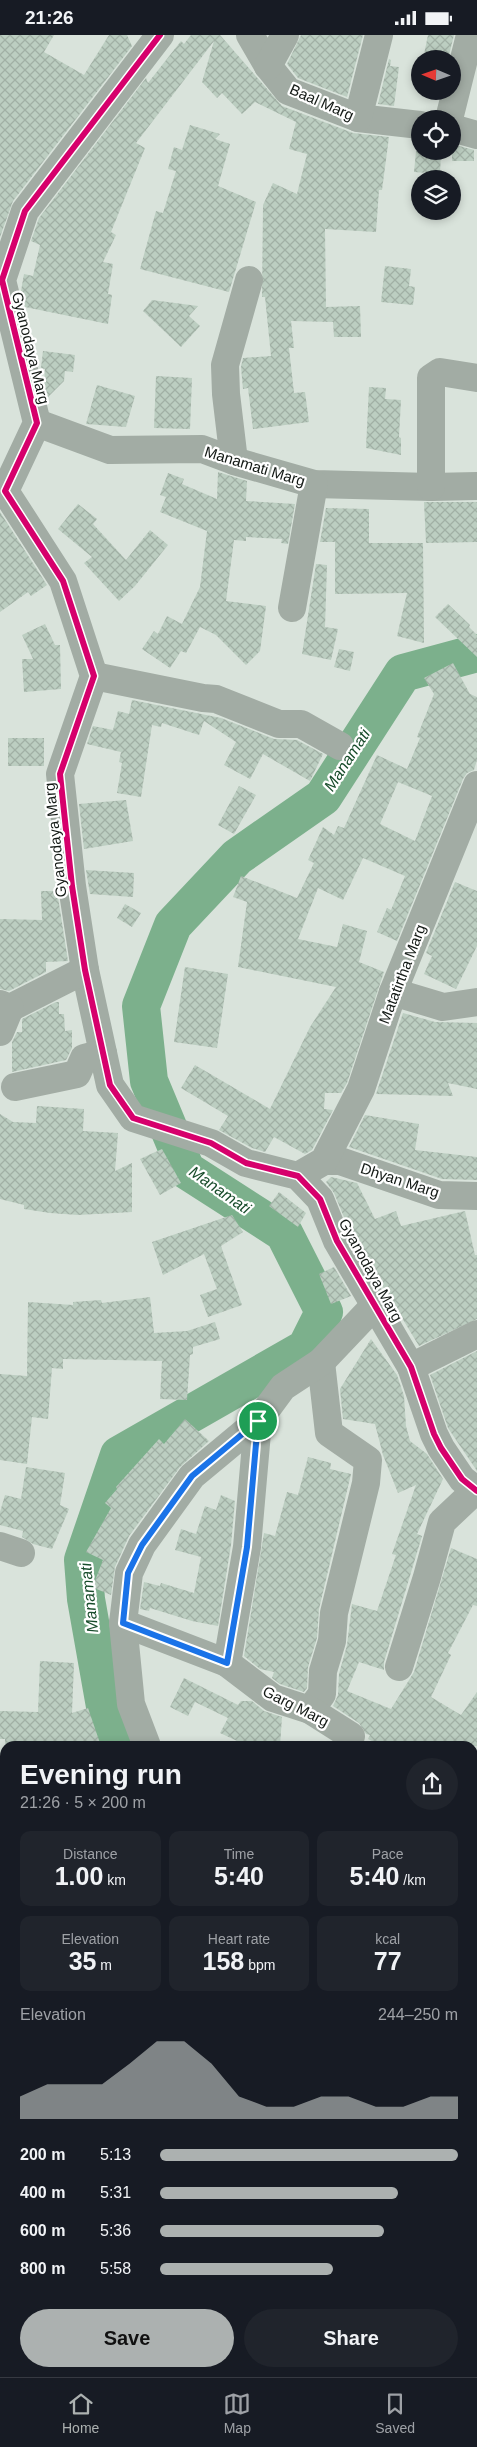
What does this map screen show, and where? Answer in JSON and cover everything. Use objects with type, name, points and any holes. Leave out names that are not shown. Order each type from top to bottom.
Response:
[{"type":"street","name":"Gyanodaya Marg","points":[[160,35],[25,211],[2,280],[37,423],[2,488],[63,581],[94,676],[60,774],[72,886],[85,970],[103,1053],[110,1085],[133,1118],[211,1143],[246,1163],[298,1176],[320,1199],[337,1241],[376,1304],[411,1367],[434,1435],[462,1479],[476,1490]]},
{"type":"street","name":"Baal Marg","points":[[250,35],[268,65],[288,91],[358,119],[411,124]]},
{"type":"street","points":[[268,65],[285,35]]},
{"type":"street","points":[[358,119],[379,35]]},
{"type":"street","points":[[452,110],[470,35]]},
{"type":"street","points":[[461,131],[477,135]]},
{"type":"street","points":[[234,461],[226,394],[225,365],[249,281]]},
{"type":"street","points":[[431,487],[431,378],[440,372],[477,378]]},
{"type":"street","name":"Manamati Marg","points":[[37,423],[110,450],[202,449],[234,461],[314,484],[431,487],[477,486]]},
{"type":"street","points":[[292,608],[314,484]]},
{"type":"street","points":[[94,676],[203,699],[216,699],[279,724],[301,725],[340,746]]},
{"type":"street","name":"Matatirtha Marg","points":[[324,1161],[361,1089],[393,992],[474,804]]},
{"type":"street","points":[[3,1015],[85,970]]},
{"type":"street","points":[[393,992],[443,1007],[477,1001]]},
{"type":"street","points":[[15,1087],[77,1074],[84,1058],[103,1053]]},
{"type":"street","points":[[298,1176],[324,1161]]},
{"type":"street","name":"Dhyan Marg","points":[[324,1161],[340,1161],[439,1195],[477,1196]]},
{"type":"street","points":[[145,1741],[131,1704],[123,1623],[128,1573],[142,1545],[192,1476],[258,1421],[283,1387],[322,1362],[376,1304]]},
{"type":"street","points":[[411,1367],[477,1334]]},
{"type":"street","points":[[310,1710],[322,1693],[323,1671],[332,1641],[334,1613],[366,1483],[368,1460],[329,1433],[322,1362]]},
{"type":"street","points":[[227,1663],[247,1547],[258,1421]]},
{"type":"street","points":[[399,1667],[442,1522],[476,1490]]},
{"type":"street","name":"Garg Marg","points":[[123,1623],[227,1663],[273,1698],[310,1710],[351,1736],[350,1741]]},
{"type":"building","points":[[0,35],[54,35],[44,52],[84,75],[109,35],[127,35],[132,46],[13,201],[0,237]]},
{"type":"building","points":[[191,35],[220,35],[282,106],[353,133],[389,137],[382,190],[379,190],[376,232],[325,229],[326,307],[360,306],[361,337],[334,337],[333,322],[291,321],[294,348],[289,348],[294,393],[305,392],[309,422],[253,429],[248,388],[243,389],[241,367],[243,358],[271,356],[265,297],[262,297],[263,205],[273,183],[297,194],[307,154],[289,149],[296,122],[255,102],[242,114],[222,93],[217,98],[202,82],[214,41],[136,143],[145,148],[111,232],[116,235],[103,262],[113,264],[108,294],[112,295],[108,324],[25,307],[21,291],[24,274],[33,276],[40,245],[31,241],[39,218],[146,78],[148,83],[181,41],[184,44]]},
{"type":"building","points":[[301,35],[363,35],[347,97],[298,78],[287,64]]},
{"type":"building","points":[[428,35],[454,35],[450,50],[425,50]]},
{"type":"building","points":[[389,59],[391,60],[390,66],[399,67],[394,106],[378,104]]},
{"type":"building","points":[[190,125],[220,134],[215,139],[230,144],[218,186],[256,202],[229,292],[140,269],[156,211],[163,213],[176,171],[168,169],[174,147],[182,150]]},
{"type":"building","points":[[461,146],[474,150],[474,161],[452,161],[461,160]]},
{"type":"building","points":[[415,160],[441,160],[440,170],[414,170]]},
{"type":"building","points":[[385,266],[411,269],[409,286],[415,287],[413,305],[381,302]]},
{"type":"building","points":[[152,300],[198,306],[189,316],[200,326],[181,347],[143,311]]},
{"type":"building","points":[[43,351],[75,355],[73,372],[65,371],[64,381],[47,398],[44,384],[45,369],[41,368]]},
{"type":"building","points":[[156,376],[192,378],[190,429],[154,428]]},
{"type":"building","points":[[97,385],[135,396],[126,427],[86,424]]},
{"type":"building","points":[[369,387],[386,388],[385,399],[401,400],[399,437],[401,438],[401,455],[366,448]]},
{"type":"building","points":[[218,472],[247,481],[246,501],[295,504],[288,544],[281,543],[282,539],[246,537],[246,541],[234,540],[226,601],[266,606],[260,651],[246,665],[216,635],[200,627],[186,653],[181,651],[170,668],[142,649],[154,631],[158,634],[167,616],[182,624],[200,587],[207,531],[160,512],[166,497],[160,495],[168,473],[184,479],[182,484],[217,499]]},
{"type":"building","points":[[424,502],[477,502],[477,542],[426,543]]},
{"type":"building","points":[[78,504],[97,519],[93,524],[126,560],[150,530],[168,545],[135,586],[119,601],[84,563],[92,557],[58,529]]},
{"type":"building","points":[[326,508],[369,509],[369,543],[423,543],[424,643],[397,636],[407,593],[335,594],[335,542],[320,542]]},
{"type":"building","points":[[0,512],[47,585],[31,596],[28,592],[0,612]]},
{"type":"building","points":[[316,564],[327,565],[325,627],[338,629],[331,660],[302,654]]},
{"type":"building","points":[[448,604],[470,625],[469,627],[477,635],[477,657],[435,617]]},
{"type":"building","points":[[45,624],[55,645],[60,645],[61,689],[24,692],[22,659],[33,659],[22,635]]},
{"type":"building","points":[[339,649],[354,652],[350,671],[334,667]]},
{"type":"building","points":[[453,663],[470,694],[477,697],[477,760],[474,770],[467,773],[463,779],[397,941],[377,932],[387,908],[391,910],[405,876],[363,858],[343,900],[318,888],[298,939],[337,947],[343,924],[367,931],[359,962],[384,972],[347,1083],[341,1093],[325,1093],[324,1109],[333,1110],[312,1150],[305,1154],[274,1137],[265,1152],[252,1148],[219,1130],[228,1116],[181,1088],[195,1065],[270,1109],[310,1027],[336,987],[238,967],[247,902],[233,897],[241,876],[297,898],[314,863],[308,860],[323,827],[334,835],[338,826],[344,828],[377,755],[407,769],[420,738],[417,737],[434,694],[424,678]],"holes":[[[398,782],[432,796],[415,841],[380,824]]]},
{"type":"building","points":[[132,700],[221,718],[274,739],[297,740],[323,754],[310,781],[263,754],[250,779],[224,765],[236,742],[204,721],[199,735],[162,723],[161,727],[152,725],[141,797],[117,793],[122,763],[119,762],[121,752],[87,744],[93,726],[113,730],[118,711],[129,714]]},
{"type":"building","points":[[8,738],[44,738],[44,766],[8,766]]},
{"type":"building","points":[[239,786],[256,795],[234,834],[218,825]]},
{"type":"building","points":[[126,800],[133,841],[84,849],[79,804]]},
{"type":"building","points":[[86,870],[134,873],[133,897],[90,894]]},
{"type":"building","points":[[455,882],[477,891],[477,946],[456,989],[424,974],[432,956],[426,953]]},
{"type":"building","points":[[41,891],[57,891],[68,961],[46,962],[46,972],[9,991],[0,989],[0,919],[42,920]]},
{"type":"building","points":[[125,904],[141,913],[132,927],[117,918]]},
{"type":"building","points":[[185,967],[228,974],[217,1048],[174,1042]]},
{"type":"building","points":[[59,1002],[59,1014],[64,1014],[65,1031],[72,1030],[72,1048],[66,1060],[12,1072],[12,1042],[17,1032],[22,1032],[22,1019]]},
{"type":"building","points":[[403,1013],[435,1022],[477,1023],[477,1089],[448,1083],[453,1096],[376,1094]]},
{"type":"building","points":[[37,1106],[84,1109],[83,1131],[118,1133],[115,1171],[132,1163],[132,1212],[78,1215],[50,1213],[24,1209],[24,1205],[0,1199],[0,1114],[13,1122],[36,1123]]},
{"type":"building","points":[[365,1115],[419,1124],[415,1150],[477,1157],[477,1180],[442,1179],[349,1147]]},
{"type":"building","points":[[162,1149],[181,1183],[160,1195],[140,1159]]},
{"type":"building","points":[[331,1177],[357,1183],[375,1219],[396,1211],[401,1226],[465,1211],[475,1255],[477,1255],[477,1319],[419,1346],[351,1234],[334,1193],[326,1182]]},
{"type":"building","points":[[279,1192],[306,1213],[298,1227],[269,1206]]},
{"type":"building","points":[[232,1215],[243,1232],[221,1246],[242,1305],[208,1317],[200,1295],[217,1289],[204,1254],[163,1275],[152,1242]]},
{"type":"building","points":[[334,1267],[351,1296],[331,1304],[319,1274]]},
{"type":"building","points":[[150,1297],[154,1333],[187,1331],[215,1322],[220,1339],[193,1347],[193,1354],[190,1355],[187,1400],[160,1399],[162,1361],[63,1359],[63,1369],[52,1368],[48,1419],[32,1417],[27,1464],[0,1460],[0,1374],[27,1376],[28,1302],[73,1305],[73,1302],[101,1300],[102,1303]]},
{"type":"building","points":[[371,1339],[397,1375],[404,1396],[406,1426],[410,1441],[427,1454],[443,1479],[417,1534],[422,1536],[384,1662],[384,1670],[359,1662],[347,1691],[391,1709],[414,1672],[451,1548],[477,1559],[477,1606],[473,1605],[448,1653],[451,1655],[431,1697],[461,1715],[477,1692],[477,1741],[372,1741],[368,1739],[370,1735],[366,1734],[359,1723],[333,1706],[338,1695],[339,1674],[347,1645],[352,1604],[377,1611],[396,1555],[392,1554],[416,1485],[398,1493],[383,1455],[375,1424],[343,1419],[340,1389]]},
{"type":"building","points":[[477,1351],[477,1471],[448,1428],[430,1375]]},
{"type":"building","points":[[185,1419],[209,1441],[180,1467],[129,1536],[115,1567],[111,1595],[94,1588],[91,1591],[103,1560],[86,1552],[111,1508],[105,1503],[117,1489],[116,1487],[159,1439],[164,1444]]},
{"type":"building","points":[[308,1457],[331,1463],[330,1469],[351,1474],[319,1609],[317,1638],[308,1667],[307,1688],[304,1692],[280,1684],[272,1678],[274,1672],[260,1669],[244,1656],[264,1533],[275,1536],[287,1492],[298,1495]]},
{"type":"building","points":[[26,1467],[65,1473],[60,1505],[69,1509],[52,1549],[33,1544],[22,1537],[23,1531],[0,1525],[0,1512],[5,1495],[21,1499]]},
{"type":"building","points":[[221,1495],[235,1501],[231,1545],[218,1626],[192,1621],[150,1608],[149,1611],[140,1609],[144,1582],[160,1586],[161,1583],[194,1593],[201,1557],[175,1550],[181,1529],[196,1534],[205,1506],[216,1510]]},
{"type":"building","points":[[40,1661],[74,1663],[72,1713],[88,1708],[99,1741],[5,1741],[5,1739],[0,1739],[0,1711],[38,1712]]},
{"type":"building","points":[[184,1678],[238,1705],[241,1701],[252,1701],[264,1711],[282,1717],[280,1741],[237,1741],[220,1733],[228,1718],[195,1702],[188,1716],[170,1707]]},
{"type":"waterway","name":"Manamati","points":[[111,1741],[86,1599],[83,1560],[119,1455],[306,1348],[324,1312],[284,1233],[186,1170],[149,1081],[141,1006],[173,925],[237,857],[323,797],[403,673],[477,653]]},
{"type":"cycle path","points":[[160,35],[25,211],[2,280],[37,423],[5,491],[63,581],[94,676],[60,774],[72,886],[85,970],[110,1085],[133,1118],[211,1143],[246,1163],[298,1176],[320,1199],[337,1241],[411,1367],[434,1434],[441,1448],[462,1479],[477,1491]]},
{"type":"route","points":[[258,1421],[247,1547],[227,1663],[123,1623],[128,1573],[142,1545],[192,1476],[258,1421]]}]
